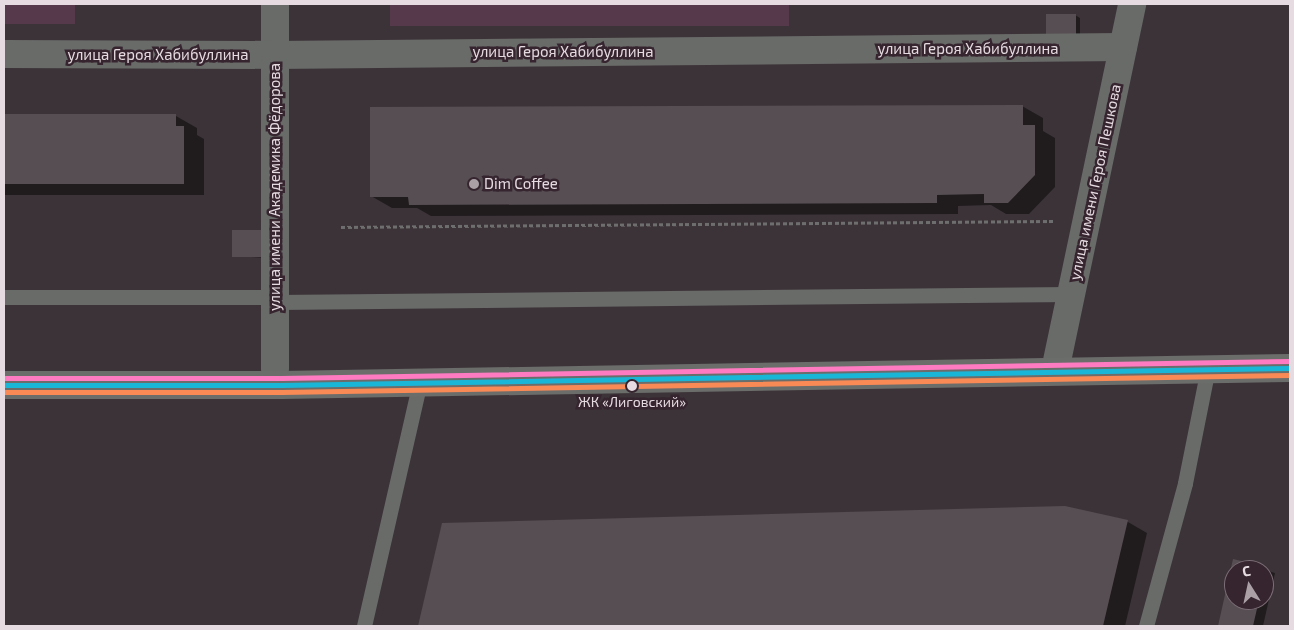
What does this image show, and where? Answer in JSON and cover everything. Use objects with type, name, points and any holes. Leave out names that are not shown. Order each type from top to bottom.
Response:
[{"type":"street","name":"улица имени Академика Фёдорова","points":[[275,4],[275,369]]},
{"type":"street","name":"улица имени Героя Пешкова","points":[[1057,361],[1132,4]]},
{"type":"street","name":"улица Героя Хабибуллина","points":[[4,54],[275,55],[1123,47]]},
{"type":"street","points":[[4,385],[420,382],[1209,363],[1290,356]]},
{"type":"street","points":[[4,370],[1057,361],[1209,363],[1290,368]]},
{"type":"lane","points":[[4,297],[276,300],[1071,294]]},
{"type":"lane","points":[[1146,626],[1185,484],[1209,363]]},
{"type":"lane","points":[[364,626],[420,382]]},
{"type":"path","points":[[341,227],[1086,221]]},
{"type":"shaded area","points":[[5,4],[75,4],[75,24],[5,24]]},
{"type":"shaded area","points":[[390,4],[789,4],[789,26],[390,26]]},
{"type":"building","points":[[1046,14],[1076,14],[1076,35],[1046,35]]},
{"type":"building","points":[[1023,105],[1023,125],[1035,125],[1035,175],[1008,203],[984,203],[984,194],[937,195],[937,203],[409,205],[408,197],[370,197],[370,107]]},
{"type":"building","points":[[4,114],[176,114],[176,126],[184,126],[184,184],[4,184]]},
{"type":"building","points":[[232,230],[266,230],[266,257],[232,257]]},
{"type":"building","points":[[1065,506],[1128,520],[1103,626],[418,626],[442,523]]},
{"type":"building","points":[[1224,599],[1224,610],[1257,610],[1253,626],[1218,626]]},
{"type":"transit line","points":[[4,378],[281,378],[1290,361]]},
{"type":"transit line","points":[[4,385],[281,385],[1290,368]]},
{"type":"transit line","points":[[4,392],[281,392],[1290,375]]},
{"type":"place","name":"Dim Coffee","points":[[474,184]]},
{"type":"place","name":"ЖК «Лиговский»","points":[[632,386]]}]
